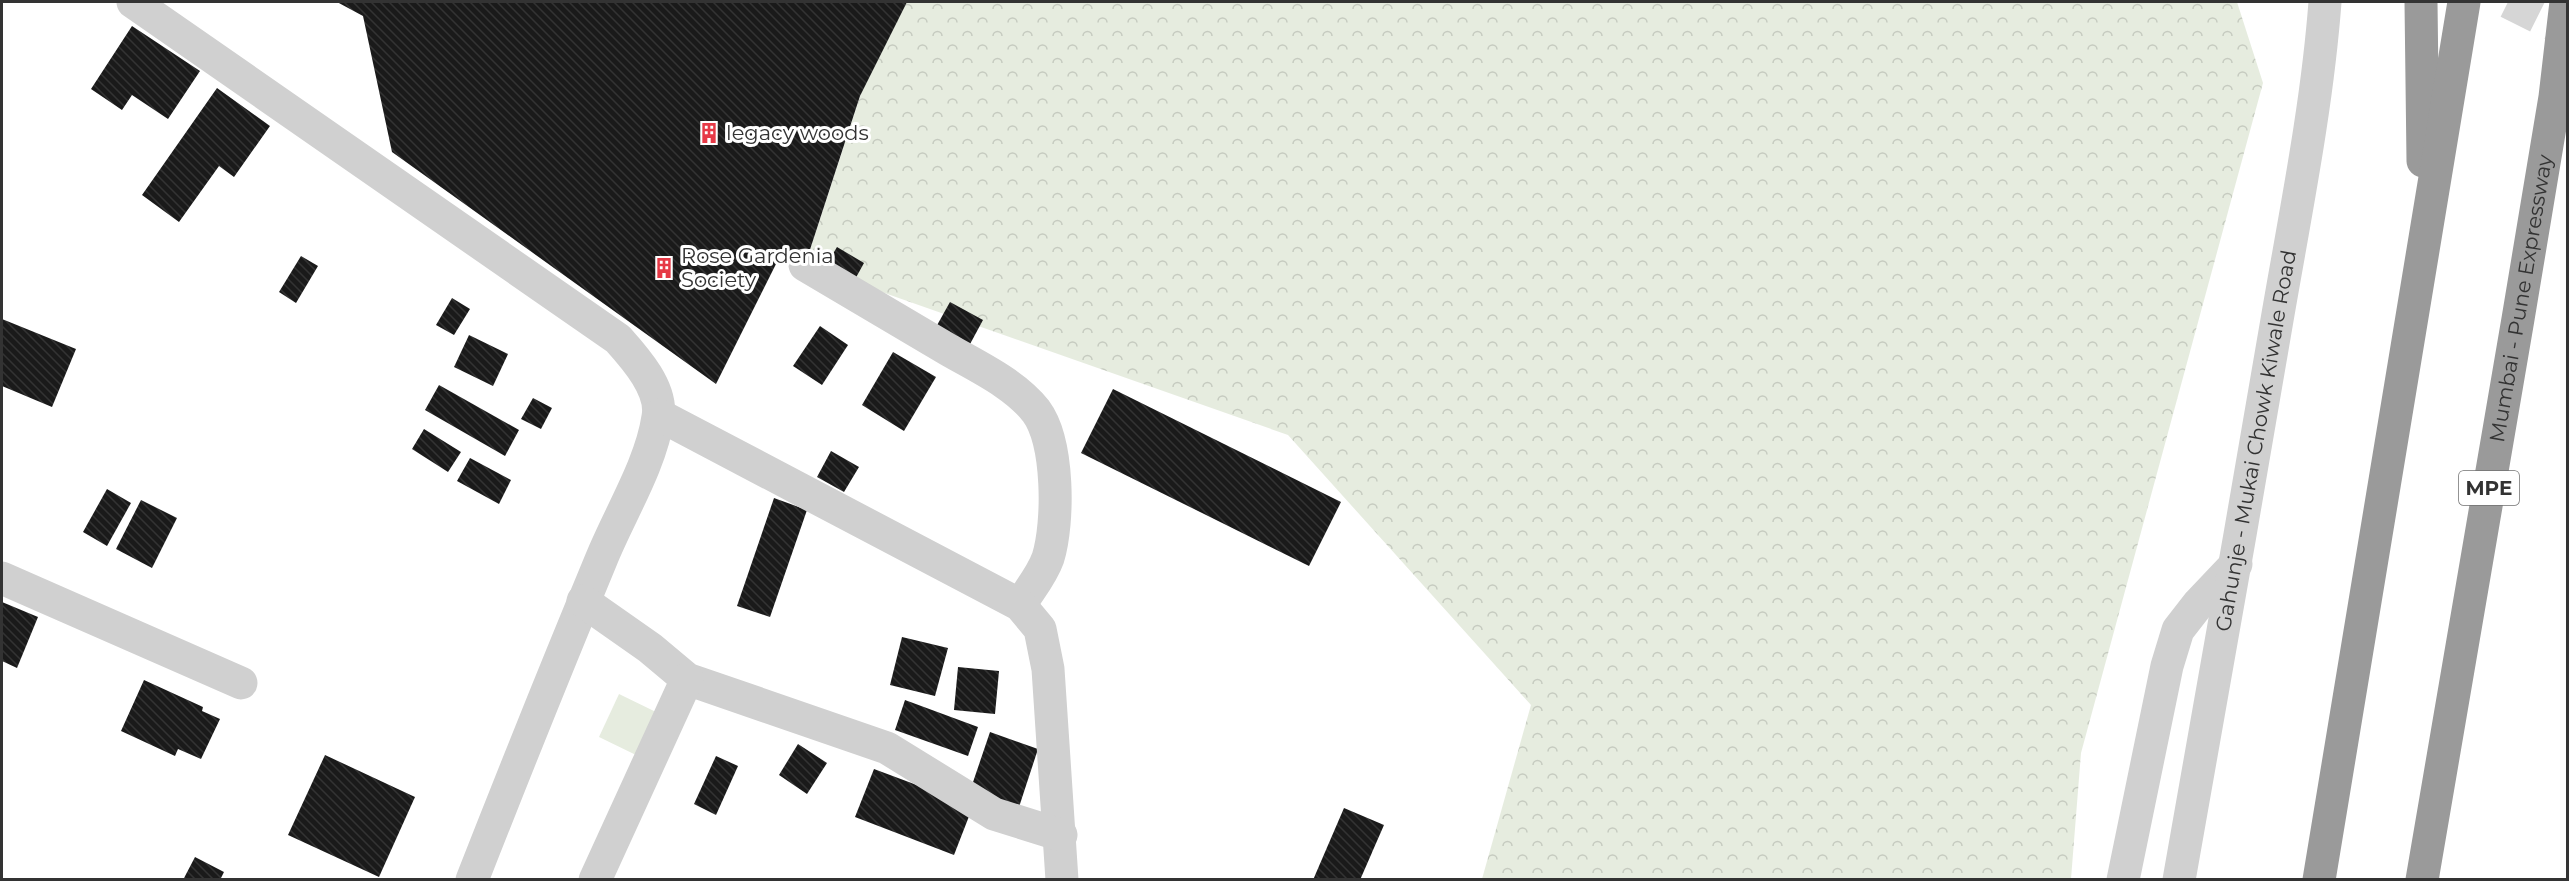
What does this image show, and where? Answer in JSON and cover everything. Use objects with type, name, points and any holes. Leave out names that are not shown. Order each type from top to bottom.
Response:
[{"type":"highway","points":[[2421,2],[2423,238]]},
{"type":"highway","points":[[2319,879],[2394,438],[2423,238],[2464,2]]},
{"type":"highway","name":"Mumbai - Pune Expressway","points":[[2422,879],[2518,319],[2554,97],[2566,2]]},
{"type":"street","points":[[133,2],[618,339],[634,356],[653,385],[659,415],[645,461],[584,601],[472,879]]},
{"type":"street","points":[[2310,2],[2322,38]]},
{"type":"street","name":"Gahunje - Mukai Chowk Kiwale Road","points":[[2179,879],[2236,564],[2298,194],[2322,38],[2325,2]]},
{"type":"street","points":[[805,265],[1005,383],[1035,411],[1046,431],[1052,464],[1056,497],[1054,526],[1048,556],[1040,576],[1020,604]]},
{"type":"street","points":[[659,415],[1020,604],[1040,629],[1048,669],[1062,879]]},
{"type":"street","points":[[2123,879],[2167,666],[2178,630],[2199,603],[2236,564]]},
{"type":"street","points":[[2,578],[241,682]]},
{"type":"street","points":[[584,601],[650,648],[687,679],[887,748],[994,814],[1060,835]]},
{"type":"street","points":[[595,879],[687,679]]},
{"type":"green space","points":[[891,2],[2237,2],[2263,83],[2081,753],[2071,879],[1482,879],[1531,705],[1288,435],[805,265]]},
{"type":"green space","points":[[619,694],[656,712],[636,755],[599,737]]},
{"type":"building","name":"Rose Gardenia Society","points":[[337,2],[907,2],[860,96],[805,265],[782,252],[716,384],[392,152],[363,16]]},
{"type":"building","points":[[132,26],[200,71],[168,119],[132,95],[122,110],[91,89]]},
{"type":"building","points":[[217,88],[270,126],[234,177],[219,166],[179,222],[142,195]]},
{"type":"building","points":[[837,247],[864,263],[853,283],[825,267]]},
{"type":"building","points":[[301,256],[318,266],[296,303],[279,292]]},
{"type":"building","points":[[452,298],[470,309],[454,335],[436,325]]},
{"type":"building","points":[[950,302],[983,320],[969,346],[936,327]]},
{"type":"building","points":[[2,319],[76,349],[52,407],[2,386]]},
{"type":"building","points":[[820,326],[848,345],[822,385],[793,366]]},
{"type":"building","points":[[469,335],[508,354],[493,386],[454,367]]},
{"type":"building","points":[[893,352],[936,377],[904,431],[862,405]]},
{"type":"building","points":[[439,385],[519,430],[505,456],[425,410]]},
{"type":"building","points":[[1113,389],[1341,502],[1309,566],[1081,453]]},
{"type":"building","points":[[533,398],[552,408],[541,429],[521,419]]},
{"type":"building","points":[[424,429],[461,452],[448,472],[412,449]]},
{"type":"building","points":[[831,451],[859,467],[844,492],[817,477]]},
{"type":"building","points":[[470,458],[511,480],[499,504],[457,481]]},
{"type":"building","points":[[107,489],[131,503],[107,546],[83,532]]},
{"type":"building","points":[[774,498],[807,510],[770,617],[737,606]]},
{"type":"building","points":[[141,500],[177,518],[152,568],[116,549]]},
{"type":"building","points":[[2,602],[38,617],[17,668],[2,661]]},
{"type":"building","points":[[902,637],[948,648],[935,696],[890,685]]},
{"type":"building","points":[[958,667],[999,671],[995,714],[954,710]]},
{"type":"building","points":[[144,680],[203,707],[202,711],[220,719],[201,759],[178,749],[175,756],[121,731]]},
{"type":"building","points":[[905,700],[978,727],[968,756],[895,730]]},
{"type":"building","points":[[990,732],[1038,749],[1019,807],[970,791]]},
{"type":"building","points":[[798,744],[827,763],[807,794],[779,775]]},
{"type":"building","points":[[325,755],[415,797],[379,877],[288,835]]},
{"type":"building","points":[[716,756],[738,766],[716,815],[694,804]]},
{"type":"building","points":[[874,769],[973,806],[954,855],[855,817]]},
{"type":"building","points":[[1344,808],[1384,825],[1360,880],[1313,880]]},
{"type":"building","points":[[195,857],[224,872],[220,880],[183,880]]},
{"type":"tunnel","points":[[2508,2],[2568,32]]},
{"type":"place","name":"legacy woods","points":[[709,133]]},
{"type":"place","name":"Rose Gardenia Society","points":[[664,268]]}]
